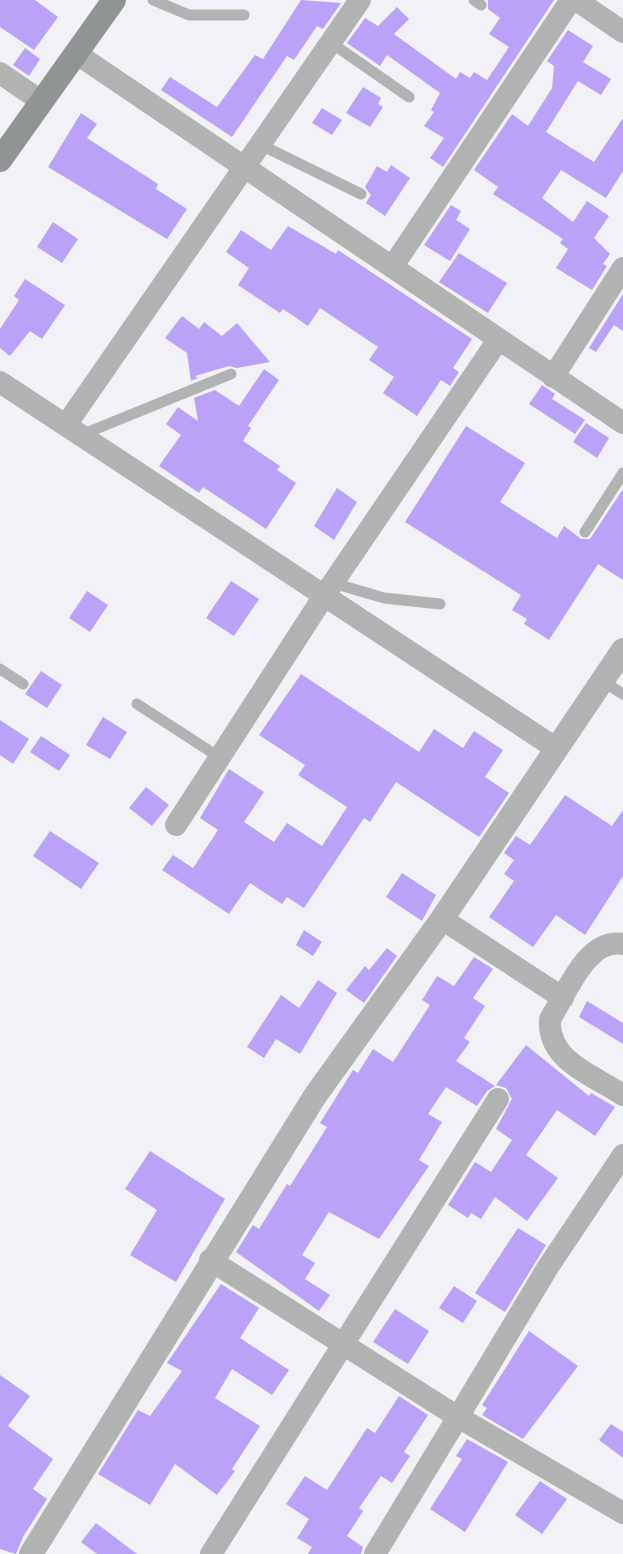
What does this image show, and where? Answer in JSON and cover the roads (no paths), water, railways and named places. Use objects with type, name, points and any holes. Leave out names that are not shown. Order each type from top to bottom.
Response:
[{"type":"main road","points":[[0,160],[114,0]]},
{"type":"street","points":[[74,430],[242,168],[360,0]]},
{"type":"street","points":[[393,266],[573,0],[623,32]]},
{"type":"street","points":[[77,54],[623,423]]},
{"type":"street","points":[[0,73],[41,101]]},
{"type":"street","points":[[553,377],[623,268]]},
{"type":"street","points":[[176,825],[328,590],[498,340]]},
{"type":"street","points":[[0,382],[328,590],[557,749]]},
{"type":"street","points":[[31,1554],[210,1260],[315,1096],[442,919],[557,749],[613,688],[623,650]]},
{"type":"street","points":[[442,919],[563,998]]},
{"type":"street","points":[[623,944],[608,942],[596,948],[550,1019],[549,1032],[559,1054],[623,1095]]},
{"type":"street","points":[[211,1554],[498,1099]]},
{"type":"street","points":[[375,1554],[548,1267],[623,1155]]},
{"type":"street","points":[[210,1260],[458,1417],[623,1513]]},
{"type":"lane","points":[[153,0],[189,15],[244,15]]},
{"type":"lane","points":[[330,42],[409,97]]},
{"type":"lane","points":[[259,144],[361,194]]},
{"type":"lane","points":[[74,430],[231,374]]},
{"type":"lane","points":[[585,532],[623,473]]},
{"type":"lane","points":[[328,590],[440,604]]},
{"type":"lane","points":[[0,669],[23,684]]},
{"type":"lane","points":[[137,704],[219,757]]}]
